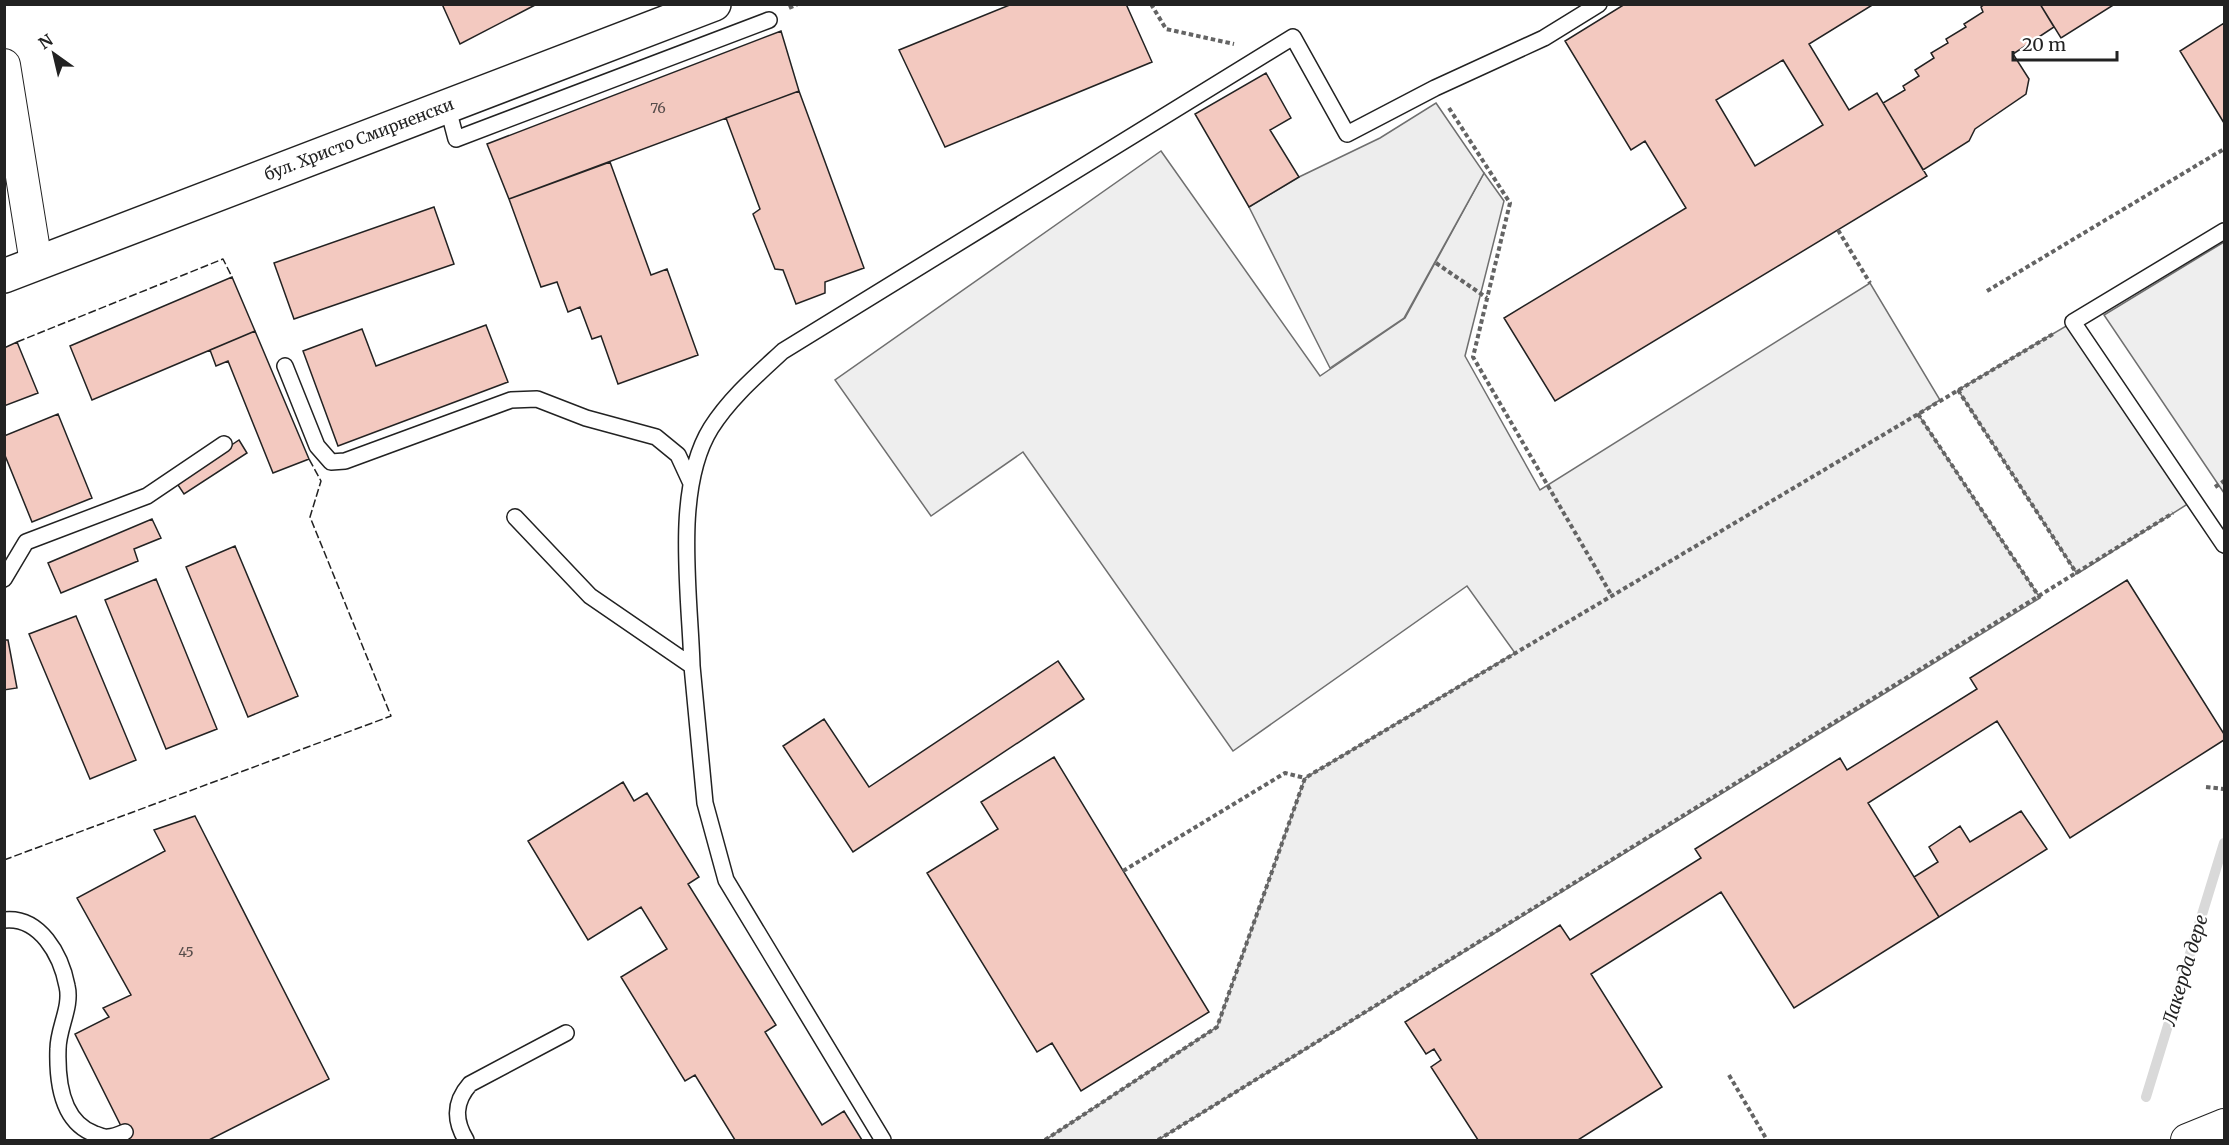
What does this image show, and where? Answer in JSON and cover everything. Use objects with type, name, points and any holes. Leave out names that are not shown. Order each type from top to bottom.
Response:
[{"type":"main road","name":"бул. Христо Смирненски","points":[[4,276],[714,4]]},
{"type":"street","points":[[4,64],[36,263]]},
{"type":"street","points":[[2187,1140],[2224,1125]]},
{"type":"lane","points":[[883,1140],[726,879],[705,803],[692,666],[687,516],[690,481],[706,438],[724,410],[783,351],[1293,37],[1347,134],[1435,88],[1544,38],[1599,4]]},
{"type":"lane","points":[[447,105],[456,139],[769,20]]},
{"type":"lane","points":[[2224,231],[2073,322],[2224,545]]},
{"type":"lane","points":[[285,366],[317,446],[331,462],[345,461],[511,400],[537,399],[586,418],[656,437],[678,455],[690,481]]},
{"type":"lane","points":[[4,579],[26,542],[147,496],[224,444]]},
{"type":"lane","points":[[515,516],[590,596],[692,666]]},
{"type":"lane","points":[[4,920],[27,922],[42,933],[55,953],[68,987],[67,1006],[58,1049],[60,1087],[67,1111],[82,1130],[106,1138],[125,1132]]},
{"type":"lane","points":[[466,1140],[458,1123],[457,1113],[463,1093],[470,1084],[566,1033]]},
{"type":"path","points":[[1151,4],[1166,29],[1245,46]]},
{"type":"path","points":[[1443,99],[1510,203],[1473,357],[1612,596]]},
{"type":"path","points":[[1987,291],[2224,149]]},
{"type":"path","points":[[1838,230],[1870,283]]},
{"type":"path","points":[[1436,263],[1488,298]]},
{"type":"path","points":[[1045,1140],[1218,1028],[1305,778],[2073,322]]},
{"type":"path","points":[[1958,390],[2077,574]]},
{"type":"path","points":[[1918,414],[2040,598]]},
{"type":"path","points":[[1158,1140],[2040,598],[2224,481]]},
{"type":"path","points":[[1123,871],[1285,773],[1305,778]]},
{"type":"path","points":[[2206,787],[2224,789]]},
{"type":"path","points":[[1729,1075],[1767,1140]]},
{"type":"shaded area","points":[[1436,103],[1484,173],[1404,318],[1330,368],[1249,207],[1299,177],[1380,138]]},
{"type":"shaded area","points":[[1161,151],[1320,376],[1405,318],[1484,173],[1504,201],[1465,356],[1540,490],[1870,283],[1940,400],[1918,414],[2040,598],[1158,1140],[1045,1140],[1217,1027],[1305,778],[1515,653],[1467,586],[1233,751],[1023,452],[931,516],[835,380]]},
{"type":"shaded area","points":[[2224,242],[2224,493],[2104,315]]},
{"type":"shaded area","points":[[2073,322],[2194,500],[2077,574],[1958,390]]},
{"type":"building","points":[[442,4],[537,4],[460,44]]},
{"type":"building","points":[[1012,4],[1126,4],[1152,62],[945,147],[899,50]]},
{"type":"building","points":[[1625,4],[1874,4],[1809,44],[1849,110],[1877,93],[1927,176],[1555,401],[1504,318],[1686,208],[1645,141],[1631,150],[1565,41]],"holes":[[[1783,60],[1823,125],[1755,166],[1716,100]]]},
{"type":"building","points":[[1985,4],[2040,4],[2054,27],[2013,54],[2029,79],[2026,94],[1975,129],[1969,141],[1923,170],[1883,103],[1905,90],[1903,86],[1919,76],[1915,70],[1934,58],[1931,53],[1948,43],[1946,39],[1966,27],[1964,24],[1983,12],[1981,7]]},
{"type":"building","points":[[2040,4],[2115,4],[2061,38]]},
{"type":"building","points":[[2224,23],[2224,123],[2180,51]]},
{"type":"building","points":[[781,31],[799,91],[509,199],[487,144]]},
{"type":"building","points":[[1266,73],[1291,118],[1270,130],[1299,177],[1249,207],[1195,114]]},
{"type":"building","points":[[799,91],[864,268],[825,282],[825,293],[796,304],[783,270],[775,269],[753,214],[760,209],[726,118]]},
{"type":"building","points":[[610,162],[651,275],[667,269],[698,355],[618,384],[601,336],[592,339],[580,307],[568,312],[557,282],[541,287],[509,199]]},
{"type":"building","points":[[434,207],[454,264],[294,319],[274,263]]},
{"type":"building","points":[[232,277],[255,331],[92,400],[70,346]]},
{"type":"building","points":[[486,325],[508,382],[338,446],[303,351],[362,329],[376,366]]},
{"type":"building","points":[[255,331],[309,459],[273,473],[228,361],[216,366],[210,350]]},
{"type":"building","points":[[17,342],[38,393],[4,406],[4,348]]},
{"type":"building","points":[[58,414],[92,498],[32,522],[4,453],[4,436]]},
{"type":"building","points":[[239,440],[247,453],[184,494],[176,482]]},
{"type":"building","points":[[152,519],[161,538],[134,549],[138,561],[61,593],[48,563]]},
{"type":"building","points":[[235,546],[298,696],[248,717],[186,567]]},
{"type":"building","points":[[156,579],[217,729],[166,749],[105,600]]},
{"type":"building","points":[[2127,580],[2224,734],[2224,740],[2070,838],[1997,721],[1868,803],[1939,917],[1794,1008],[1721,892],[1591,974],[1662,1087],[1578,1140],[1478,1140],[1431,1067],[1441,1060],[1434,1049],[1426,1054],[1405,1022],[1560,925],[1570,940],[1701,858],[1695,849],[1840,758],[1847,770],[1977,689],[1970,678]]},
{"type":"building","points":[[76,616],[136,760],[90,779],[29,634]]},
{"type":"building","points":[[4,640],[8,640],[17,688],[4,690]]},
{"type":"building","points":[[1058,661],[1084,699],[853,852],[783,746],[824,719],[869,787]]},
{"type":"building","points":[[1054,757],[1209,1012],[1081,1091],[1052,1043],[1037,1052],[927,873],[998,829],[981,802]]},
{"type":"building","points":[[623,782],[634,801],[647,793],[699,877],[688,884],[776,1025],[765,1032],[822,1125],[844,1111],[862,1140],[735,1140],[695,1075],[685,1081],[621,977],[667,949],[641,907],[588,940],[528,841]]},
{"type":"building","points":[[2021,811],[2047,849],[1939,917],[1914,877],[1938,862],[1929,847],[1960,826],[1970,842]]},
{"type":"building","points":[[195,816],[329,1079],[209,1140],[128,1140],[75,1034],[109,1017],[103,1008],[131,995],[77,898],[165,851],[154,830]]},
{"type":"waterway","name":"Лакерда дере","points":[[2146,1097],[2224,843]]},
{"type":"fence","points":[[17,342],[223,259],[232,277]]},
{"type":"fence","points":[[4,860],[391,716],[310,517],[321,481],[309,459]]}]
